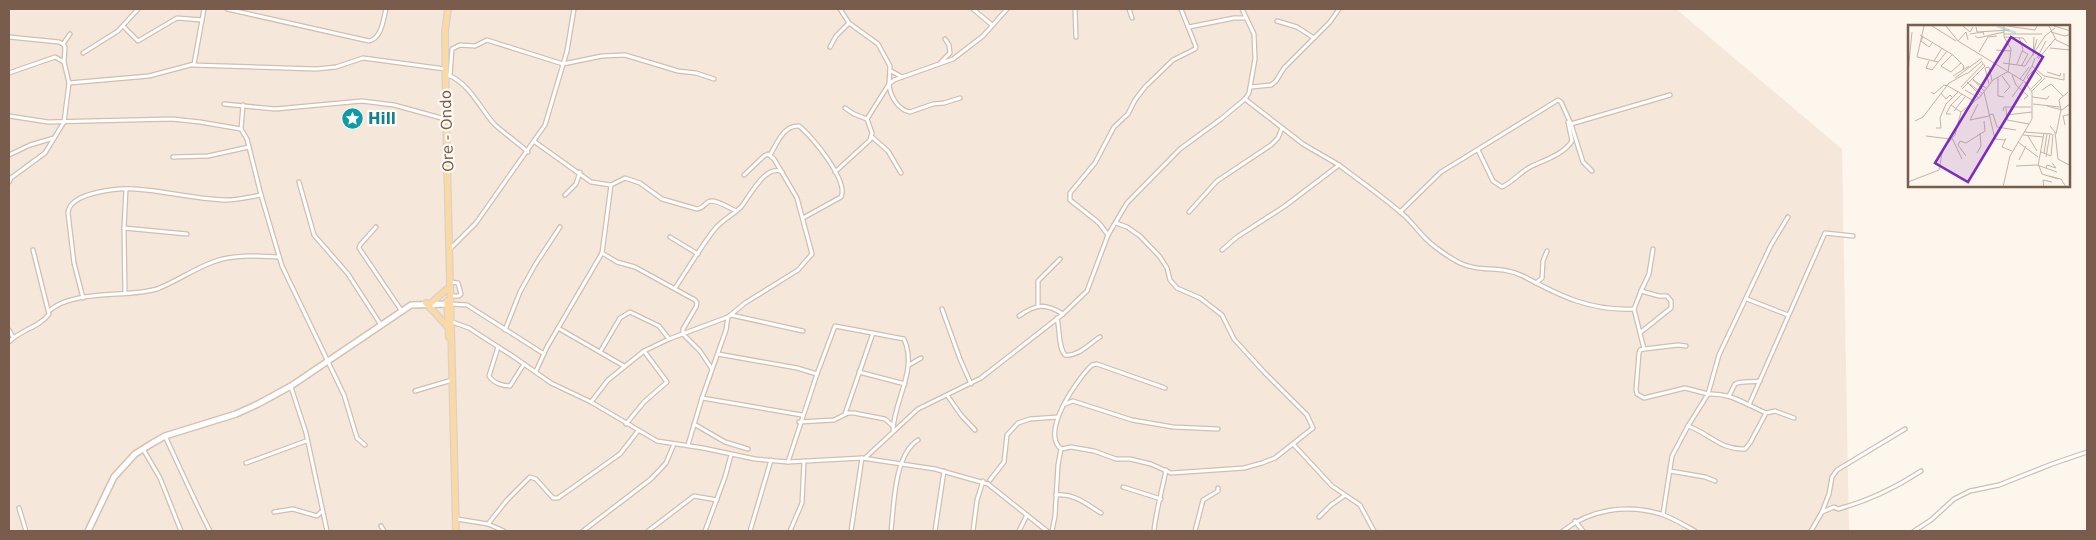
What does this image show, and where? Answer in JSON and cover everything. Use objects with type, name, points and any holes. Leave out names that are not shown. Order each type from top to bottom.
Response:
[{"type":"main road","name":"Ore - Ondo","points":[[448,9],[445,32],[449,252]]},
{"type":"main road","points":[[449,252],[451,282],[449,304]]},
{"type":"main road","points":[[449,252],[447,261],[447,289],[452,360],[456,531]]},
{"type":"main road","points":[[429,304],[447,289]]},
{"type":"main road","points":[[429,304],[450,324]]},
{"type":"main road","points":[[88,531],[114,477],[135,454],[166,436],[236,414],[258,404],[291,386],[411,305],[449,304]]},
{"type":"street","points":[[83,53],[123,26],[138,9]]},
{"type":"street","points":[[192,65],[196,62],[204,9]]},
{"type":"street","points":[[227,9],[369,41],[374,40],[378,35],[386,9]]},
{"type":"street","points":[[449,252],[476,223],[545,126],[563,64],[574,9]]},
{"type":"street","points":[[840,9],[850,23],[878,44],[886,57],[891,71],[888,84],[867,119],[872,137],[888,151],[901,173]]},
{"type":"street","points":[[972,9],[992,25]]},
{"type":"street","points":[[888,84],[902,77],[953,59],[984,36],[1008,9]]},
{"type":"street","points":[[1075,9],[1076,37]]},
{"type":"street","points":[[1128,9],[1132,18]]},
{"type":"street","points":[[1108,235],[1099,224],[1070,200],[1070,193],[1095,163],[1114,127],[1128,114],[1135,100],[1145,87],[1172,60],[1195,49],[1196,46],[1181,9]]},
{"type":"street","points":[[852,531],[863,458],[918,409],[971,384],[1063,314],[1087,291],[1108,235],[1127,203],[1159,168],[1180,149],[1245,99],[1251,87],[1255,59],[1254,34],[1242,9]]},
{"type":"street","points":[[1251,87],[1272,84],[1276,81],[1284,68],[1330,22],[1339,9]]},
{"type":"street","points":[[123,26],[138,41],[176,18],[202,20]]},
{"type":"street","points":[[1189,27],[1234,18],[1246,18]]},
{"type":"street","points":[[1277,20],[1296,27],[1314,38]]},
{"type":"street","points":[[830,47],[836,36],[850,23]]},
{"type":"street","points":[[63,44],[70,34]]},
{"type":"street","points":[[9,37],[63,44],[65,47],[64,62],[69,83],[64,122],[55,138],[45,153],[11,178],[9,182]]},
{"type":"street","points":[[939,64],[950,52],[949,45],[945,39]]},
{"type":"street","points":[[447,73],[454,46],[476,46],[487,40],[563,64],[602,56],[626,55],[714,79]]},
{"type":"street","points":[[9,73],[55,58],[64,62]]},
{"type":"street","points":[[69,83],[150,76],[192,65],[326,68],[363,58],[447,73],[456,78],[476,99],[494,123],[528,152]]},
{"type":"street","points":[[891,71],[902,77]]},
{"type":"street","points":[[888,84],[894,99],[900,107],[910,112],[933,104],[960,98]]},
{"type":"street","points":[[1570,123],[1670,95]]},
{"type":"street","points":[[1245,99],[1303,144],[1339,164],[1400,212],[1427,241],[1460,263],[1477,270],[1491,268],[1510,271],[1556,294],[1600,308],[1612,310],[1634,309]]},
{"type":"street","points":[[1400,212],[1441,172],[1558,100],[1561,102],[1570,123],[1583,162],[1592,170]]},
{"type":"street","points":[[224,104],[276,109],[362,101],[394,105],[446,119]]},
{"type":"street","points":[[241,129],[242,105]]},
{"type":"street","points":[[845,108],[867,119]]},
{"type":"street","points":[[9,116],[48,122],[161,119],[200,122],[241,129],[246,135],[279,257],[326,362],[344,395],[357,438],[365,445]]},
{"type":"street","points":[[1478,150],[1493,181],[1502,187],[1510,184],[1531,166],[1568,148],[1572,141],[1570,123]]},
{"type":"street","points":[[744,175],[764,156],[770,155],[784,132],[799,126],[820,148],[835,172],[842,190],[841,197],[803,218]]},
{"type":"street","points":[[1189,212],[1217,181],[1271,145],[1278,138],[1282,128]]},
{"type":"street","points":[[835,172],[862,149],[872,137]]},
{"type":"street","points":[[9,155],[30,145],[55,138]]},
{"type":"street","points":[[535,142],[580,172],[591,182],[611,185],[625,178],[640,183],[662,199],[698,209],[713,201],[736,212]]},
{"type":"street","points":[[173,157],[208,156],[249,147]]},
{"type":"street","points":[[591,402],[608,380],[644,351],[669,339],[730,316],[745,304],[798,270],[808,260],[812,254],[812,249],[797,198],[770,155]]},
{"type":"street","points":[[1222,250],[1237,237],[1285,206],[1339,164]]},
{"type":"street","points":[[675,288],[715,229],[736,212],[766,175],[772,170],[777,169],[782,172]]},
{"type":"street","points":[[566,195],[576,184],[580,172]]},
{"type":"street","points":[[299,182],[314,235],[348,274],[381,325]]},
{"type":"street","points":[[536,372],[558,328],[602,253],[611,185]]},
{"type":"street","points":[[83,298],[74,263],[68,207],[73,201],[85,196],[126,189],[227,200],[261,195]]},
{"type":"street","points":[[125,293],[124,228],[126,189]]},
{"type":"street","points":[[1663,514],[1672,456],[1708,394],[1719,355],[1771,245],[1788,217]]},
{"type":"street","points":[[1061,449],[1065,446],[1116,459],[1140,461],[1171,473],[1244,468],[1275,458],[1313,428],[1307,416],[1234,339],[1222,315],[1200,298],[1177,288],[1170,280],[1164,263],[1150,247],[1133,230],[1116,223]]},
{"type":"street","points":[[376,227],[359,248],[401,310]]},
{"type":"street","points":[[505,330],[520,292],[535,264],[560,227]]},
{"type":"street","points":[[124,228],[187,234]]},
{"type":"street","points":[[1749,404],[1825,233],[1853,236]]},
{"type":"street","points":[[670,237],[698,254]]},
{"type":"street","points":[[1644,349],[1634,309],[1649,274],[1654,249]]},
{"type":"street","points":[[33,250],[49,311]]},
{"type":"street","points":[[1536,283],[1542,278],[1543,261],[1547,251]]},
{"type":"street","points":[[602,253],[617,262],[635,267],[675,288],[697,303],[683,329],[683,334],[700,351],[713,369]]},
{"type":"street","points":[[9,342],[13,337],[44,320],[49,311],[58,304],[83,298],[148,292],[224,258],[250,256],[279,257]]},
{"type":"street","points":[[1038,306],[1038,281],[1060,259]]},
{"type":"street","points":[[451,282],[458,283],[461,294],[459,296],[451,296]]},
{"type":"street","points":[[1641,292],[1667,296],[1671,301],[1671,308],[1641,332]]},
{"type":"street","points":[[1747,299],[1788,315]]},
{"type":"street","points":[[449,304],[467,305],[544,354]]},
{"type":"street","points":[[1019,316],[1038,306],[1054,308],[1063,314]]},
{"type":"street","points":[[942,309],[957,352],[971,384]]},
{"type":"street","points":[[600,352],[620,318],[630,312],[658,326],[669,339]]},
{"type":"street","points":[[730,316],[803,331]]},
{"type":"street","points":[[688,446],[730,316]]},
{"type":"street","points":[[1057,318],[1060,327],[1061,349],[1065,355],[1079,352],[1100,336]]},
{"type":"street","points":[[450,324],[463,325],[551,383],[591,402],[657,441],[788,462],[863,458],[944,471],[982,481],[1047,531]]},
{"type":"street","points":[[788,462],[802,415],[834,326],[905,340],[908,365],[905,384],[894,418],[893,431]]},
{"type":"street","points":[[558,328],[624,366]]},
{"type":"street","points":[[9,330],[13,337]]},
{"type":"street","points":[[844,415],[873,333]]},
{"type":"street","points":[[1686,346],[1678,345],[1640,350],[1636,390],[1640,396],[1644,398],[1685,388],[1708,394],[1729,396],[1766,413],[1775,411],[1794,418]]},
{"type":"street","points":[[498,347],[489,376],[491,380],[501,385],[510,386],[524,364]]},
{"type":"street","points":[[626,424],[644,402],[667,382],[644,351]]},
{"type":"street","points":[[718,354],[798,368],[817,374]]},
{"type":"street","points":[[908,365],[921,358]]},
{"type":"street","points":[[1052,531],[1061,449],[1056,438],[1058,417],[1072,388],[1092,365],[1097,364],[1165,388]]},
{"type":"street","points":[[859,372],[905,384]]},
{"type":"street","points":[[415,391],[452,380]]},
{"type":"street","points":[[1729,396],[1735,384],[1741,381],[1752,383],[1760,380]]},
{"type":"street","points":[[291,386],[306,433],[306,441],[327,531]]},
{"type":"street","points":[[947,395],[961,415],[975,430]]},
{"type":"street","points":[[702,398],[802,415]]},
{"type":"street","points":[[1064,405],[1073,401],[1132,420],[1160,425],[1218,429]]},
{"type":"street","points":[[800,422],[834,420],[854,413],[885,419],[891,422],[893,431]]},
{"type":"street","points":[[1688,426],[1698,430],[1712,441],[1730,448],[1745,449],[1766,413]]},
{"type":"street","points":[[990,480],[1004,462],[1007,435],[1018,423],[1030,419],[1058,417]]},
{"type":"street","points":[[694,424],[725,442],[748,449]]},
{"type":"street","points":[[1811,531],[1822,512],[1829,494],[1832,477],[1837,470],[1905,429]]},
{"type":"street","points":[[488,524],[507,500],[530,478],[536,479],[553,498],[558,498],[616,458],[638,431]]},
{"type":"street","points":[[166,436],[194,501],[210,531]]},
{"type":"street","points":[[891,531],[901,464],[907,450],[918,440]]},
{"type":"street","points":[[246,463],[306,441]]},
{"type":"street","points":[[582,531],[588,530],[651,479],[666,463],[674,444]]},
{"type":"street","points":[[1293,444],[1332,486],[1363,510],[1374,531]]},
{"type":"street","points":[[143,449],[160,478],[181,531]]},
{"type":"street","points":[[1914,531],[1931,520],[1947,505],[1975,489],[1999,485],[2087,452]]},
{"type":"street","points":[[705,531],[731,454]]},
{"type":"street","points":[[750,531],[771,460]]},
{"type":"street","points":[[790,531],[802,503],[804,461]]},
{"type":"street","points":[[1154,531],[1157,506],[1161,498],[1166,470]]},
{"type":"street","points":[[935,531],[944,471]]},
{"type":"street","points":[[1670,471],[1705,477],[1715,481]]},
{"type":"street","points":[[1822,512],[1834,507],[1838,509],[1866,501],[1921,471]]},
{"type":"street","points":[[973,531],[977,500],[982,481]]},
{"type":"street","points":[[1124,488],[1161,498]]},
{"type":"street","points":[[1195,531],[1203,500],[1218,491],[1218,488]]},
{"type":"street","points":[[1056,495],[1067,494],[1073,496],[1101,513]]},
{"type":"street","points":[[648,531],[694,496],[717,500]]},
{"type":"street","points":[[1319,517],[1344,496]]},
{"type":"street","points":[[19,508],[26,531]]},
{"type":"street","points":[[274,512],[293,508],[317,516],[322,512]]},
{"type":"street","points":[[1562,531],[1575,521],[1589,514],[1608,510],[1638,509],[1663,514],[1694,531]]},
{"type":"street","points":[[1019,531],[1027,515]]},
{"type":"street","points":[[456,519],[488,524],[504,531]]},
{"type":"street","points":[[1575,521],[1583,531]]},
{"type":"street","points":[[381,526],[384,531]]},
{"type":"shaded area","points":[[9,9],[1676,9],[1842,149],[1849,531],[9,531]]},
{"type":"place","name":"Hill","points":[[352,119]]}]
